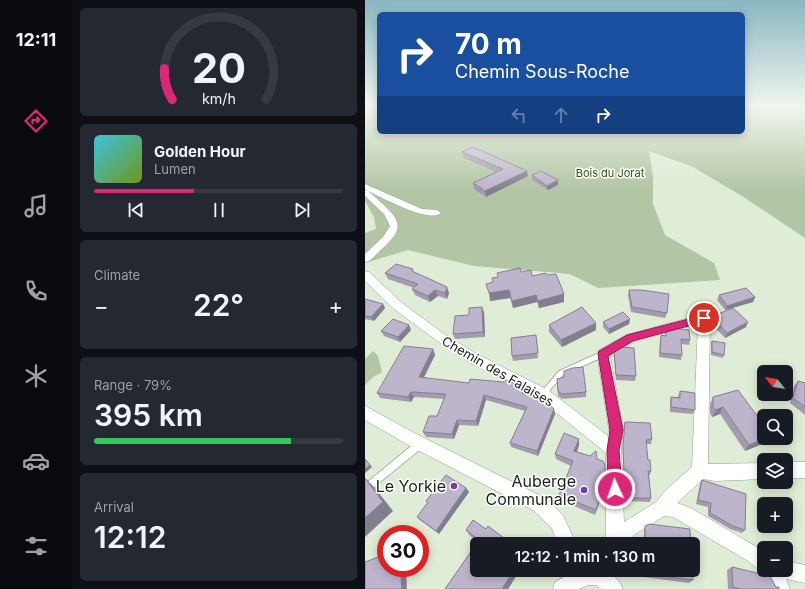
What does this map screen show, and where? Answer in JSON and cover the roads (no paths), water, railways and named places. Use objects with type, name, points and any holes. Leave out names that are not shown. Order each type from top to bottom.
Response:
[{"type":"street","points":[[365,186],[420,211],[437,213]]},
{"type":"street","points":[[365,192],[385,210],[394,221],[395,227],[392,235],[365,259]]},
{"type":"street","name":"Chemin des Falaises","points":[[365,275],[398,306],[440,337],[473,358],[543,394],[613,450]]},
{"type":"street","points":[[616,537],[613,450],[617,430],[603,354],[630,338],[704,318],[700,471],[674,494],[662,508],[628,529],[621,537]]},
{"type":"street","points":[[367,413],[420,444],[506,485],[539,504],[546,509],[564,531],[565,537]]},
{"type":"street","points":[[793,470],[805,470]]},
{"type":"street","points":[[700,471],[715,473],[757,471]]},
{"type":"street","points":[[662,508],[673,509],[685,514],[757,558]]},
{"type":"street","points":[[793,571],[805,574]]},
{"type":"street","points":[[561,589],[573,577]]},
{"type":"street","points":[[774,577],[781,589]]},
{"type":"lane","points":[[543,394],[561,373],[603,354]]},
{"type":"lane","points":[[365,488],[420,444]]},
{"type":"place","name":"Le Yorkie","points":[[454,486]]},
{"type":"place","name":"Auberge Communale","points":[[584,490]]},
{"type":"park label","name":"Bois du Jorat","points":[[610,173]]}]
